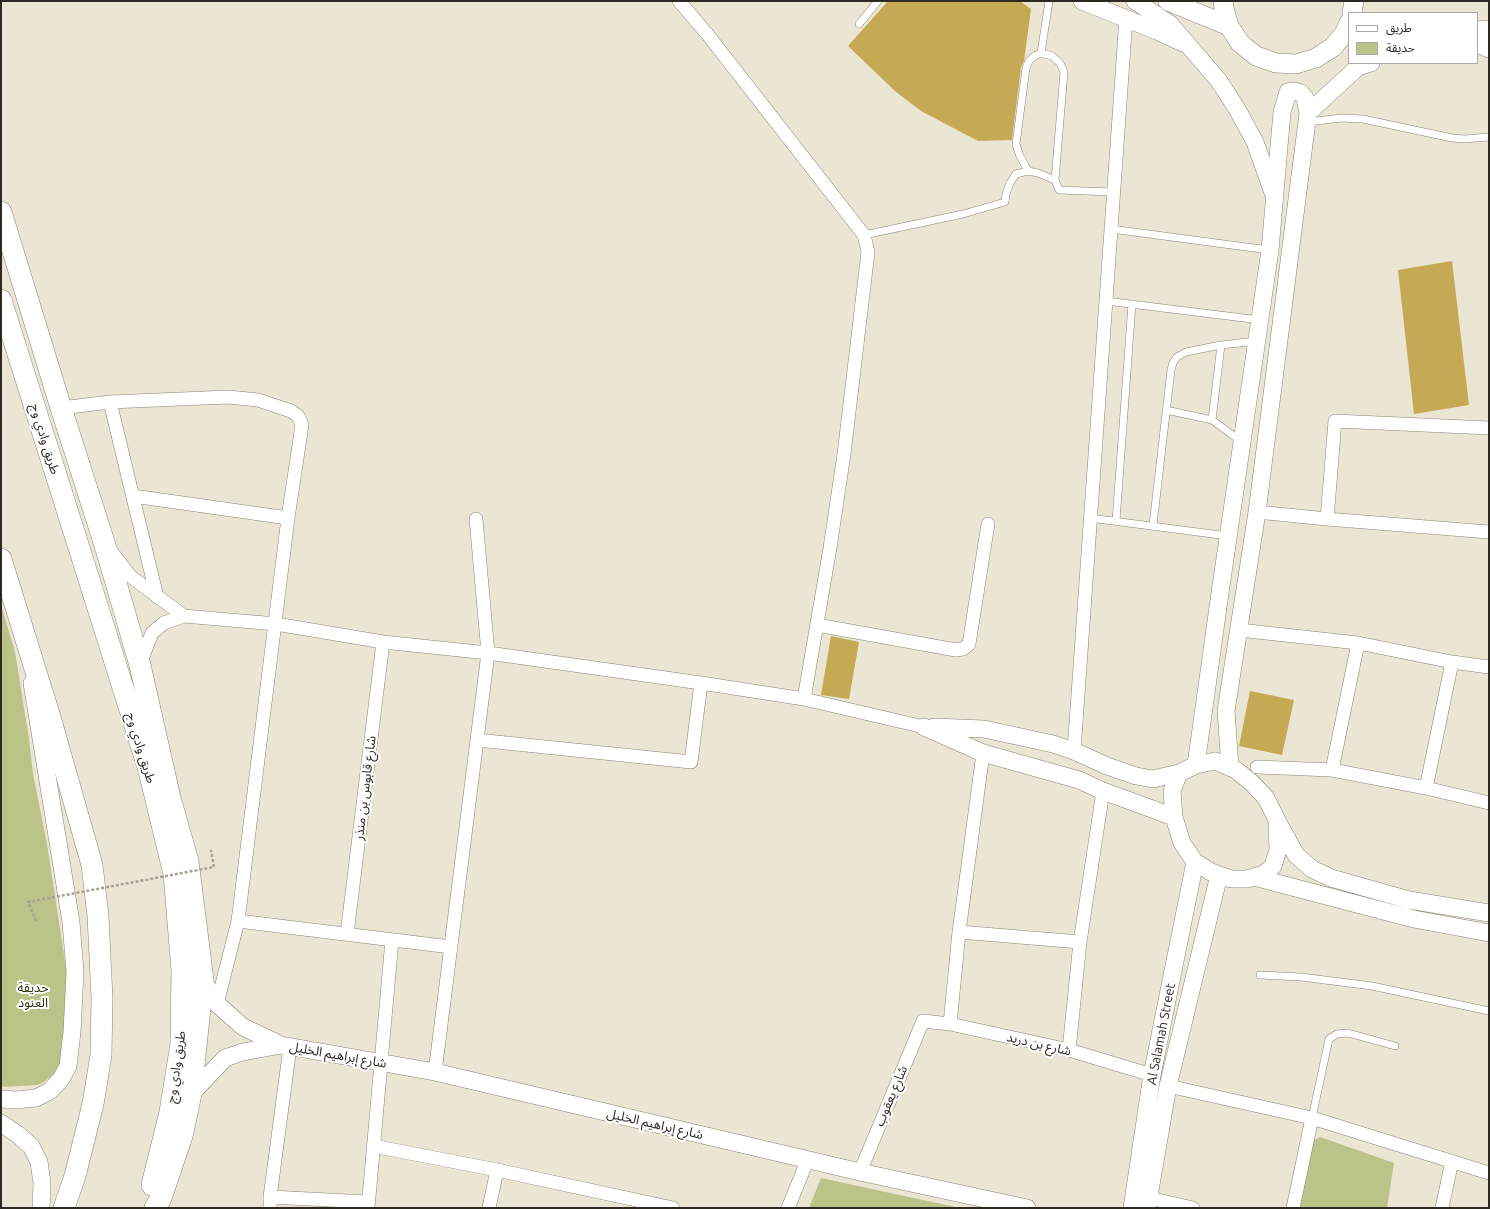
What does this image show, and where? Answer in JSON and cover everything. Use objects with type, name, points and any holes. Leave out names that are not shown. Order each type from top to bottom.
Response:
[{"type":"main road","points":[[1168,1],[1229,26]]},
{"type":"main road","points":[[1223,1],[1229,26],[1240,43],[1256,56],[1276,63],[1296,64],[1316,58],[1341,46],[1348,25]]},
{"type":"main road","points":[[1352,12],[1354,1]]},
{"type":"main road","points":[[1478,31],[1489,30]]},
{"type":"main road","points":[[1,212],[104,542],[140,664],[170,798],[188,861],[203,980],[191,1094],[182,1136],[161,1198],[155,1208]]},
{"type":"main road","name":"طريق وادي وج","points":[[1,300],[148,767],[174,874],[182,970],[181,1044],[170,1112],[152,1188],[144,1208]]},
{"type":"main road","points":[[1,559],[50,717],[92,865],[98,916],[102,998],[101,1055],[93,1104],[75,1176],[64,1208]]},
{"type":"street","points":[[679,1],[708,35],[864,235],[868,252],[845,446],[830,548],[804,699]]},
{"type":"street","points":[[1082,1],[1157,30],[1190,46]]},
{"type":"street","points":[[1135,1],[1170,24],[1219,80],[1255,142],[1274,197]]},
{"type":"street","points":[[1074,751],[1126,18]]},
{"type":"street","points":[[1478,44],[1489,49]]},
{"type":"street","points":[[1478,55],[1489,55]]},
{"type":"street","points":[[1307,118],[1358,67],[1368,64]]},
{"type":"street","points":[[1196,765],[1270,250],[1282,112],[1288,92],[1294,91],[1300,93],[1305,98],[1307,118],[1257,512],[1226,711],[1230,767]]},
{"type":"street","points":[[61,408],[110,402],[228,397],[258,400],[291,411],[298,416],[302,425],[288,518],[238,921],[217,1004]]},
{"type":"street","points":[[110,402],[157,597]]},
{"type":"street","points":[[1327,519],[1335,421],[1489,428]]},
{"type":"street","points":[[133,496],[288,518]]},
{"type":"street","points":[[1257,512],[1489,532]]},
{"type":"street","points":[[435,1072],[488,653],[476,520]]},
{"type":"street","points":[[817,625],[956,650],[963,649],[969,644],[988,524]]},
{"type":"street","points":[[104,542],[130,576],[184,616]]},
{"type":"street","points":[[140,664],[152,633],[164,623],[184,616],[276,624],[383,642],[488,653],[701,683],[804,699],[924,727],[983,753],[1079,780],[1103,791],[1174,817]]},
{"type":"street","points":[[1239,630],[1358,643],[1452,662],[1489,667]]},
{"type":"street","points":[[1,1099],[16,1100],[36,1098],[50,1091],[61,1079],[68,1066],[72,1032],[75,980],[71,922],[24,634]]},
{"type":"street","name":"شارع قابوس بن منذر","points":[[347,934],[383,642]]},
{"type":"street","points":[[1332,770],[1358,643]]},
{"type":"street","points":[[1426,788],[1452,662]]},
{"type":"street","points":[[477,740],[691,762],[701,683]]},
{"type":"street","points":[[1206,690],[1229,692]]},
{"type":"street","points":[[924,727],[984,729],[1053,744],[1074,751],[1107,766],[1136,776],[1153,779],[1179,773],[1196,765],[1215,761],[1236,770],[1252,783],[1266,798],[1296,855],[1312,869],[1331,878],[1409,900],[1489,913]]},
{"type":"street","points":[[950,1024],[959,932],[983,753]]},
{"type":"street","points":[[1257,767],[1332,770],[1426,788],[1489,803]]},
{"type":"street","points":[[1179,773],[1172,791],[1174,817],[1182,843],[1195,862],[1211,872],[1231,879],[1247,880],[1264,874],[1273,866],[1278,850],[1277,820]]},
{"type":"street","points":[[1069,1050],[1080,942],[1103,791]]},
{"type":"street","name":"Al Salamah Street","points":[[1132,1208],[1152,1075],[1195,862]]},
{"type":"street","name":"Al Salamah Street","points":[[1148,1203],[1168,1086],[1219,875]]},
{"type":"street","points":[[1254,878],[1414,919],[1489,933]]},
{"type":"street","points":[[238,921],[451,947]]},
{"type":"street","points":[[959,932],[1080,942]]},
{"type":"street","points":[[285,1046],[270,1202],[368,1205],[392,940]]},
{"type":"street","points":[[203,980],[217,1004],[243,1027],[285,1046]]},
{"type":"street","name":"شارع بن دريد","points":[[923,1021],[950,1024],[1069,1050],[1152,1075]]},
{"type":"street","name":"شارع يعقوب","points":[[860,1172],[923,1021]]},
{"type":"street","points":[[191,1094],[225,1058],[243,1052],[285,1046]]},
{"type":"street","name":"شارع إبراهيم الخليل","points":[[285,1046],[435,1072],[860,1172],[1027,1208]]},
{"type":"street","points":[[1168,1086],[1312,1118],[1489,1173]]},
{"type":"street","points":[[1293,1208],[1312,1118]]},
{"type":"street","points":[[1,1123],[31,1146],[39,1162],[42,1183],[41,1208]]},
{"type":"street","points":[[373,1146],[496,1170],[673,1208]]},
{"type":"street","points":[[788,1208],[808,1159]]},
{"type":"street","points":[[1442,1208],[1452,1161]]},
{"type":"street","points":[[489,1208],[496,1170]]},
{"type":"street","points":[[1148,1203],[1193,1208]]},
{"type":"lane","points":[[859,24],[878,1]]},
{"type":"lane","points":[[1041,53],[1049,1]]},
{"type":"lane","points":[[1028,170],[1019,154],[1016,144],[1026,68],[1029,61],[1034,56],[1041,53],[1052,56],[1060,63],[1064,72],[1055,180],[1059,190],[1113,192]]},
{"type":"lane","points":[[1307,118],[1363,119],[1452,138],[1465,139],[1489,137]]},
{"type":"lane","points":[[864,235],[963,214],[1006,202],[1006,194],[1013,178],[1016,174],[1028,170],[1055,180]]},
{"type":"lane","points":[[1111,229],[1270,250]]},
{"type":"lane","points":[[1106,301],[1260,320]]},
{"type":"lane","points":[[1116,520],[1132,304]]},
{"type":"lane","points":[[1153,525],[1170,370],[1177,357],[1186,352],[1221,345],[1257,341]]},
{"type":"lane","points":[[1212,420],[1221,345]]},
{"type":"lane","points":[[1166,410],[1212,420],[1242,442]]},
{"type":"lane","points":[[1090,518],[1116,520],[1228,536]]},
{"type":"lane","points":[[1260,975],[1301,977],[1372,986],[1489,1011]]},
{"type":"lane","points":[[1312,1118],[1329,1040],[1338,1034],[1348,1033],[1395,1046]]},
{"type":"path","points":[[36,921],[28,902],[214,867],[211,850]]},
{"type":"green space","name":"حديقة العنود","points":[[1,605],[15,652],[33,774],[47,844],[66,968],[66,1012],[60,1068],[44,1082],[38,1085],[1,1087]]},
{"type":"green space","points":[[1320,1137],[1394,1163],[1387,1208],[1298,1208],[1310,1143]]},
{"type":"green space","points":[[821,1178],[960,1208],[809,1208]]},
{"type":"building","points":[[888,1],[1020,1],[1031,9],[1024,61],[1021,67],[1012,140],[978,141],[921,111],[895,91],[848,46]]},
{"type":"building","points":[[1452,261],[1469,405],[1414,414],[1398,270]]},
{"type":"building","points":[[831,636],[859,642],[849,699],[821,695]]},
{"type":"building","points":[[1250,691],[1294,700],[1282,755],[1239,746]]}]
